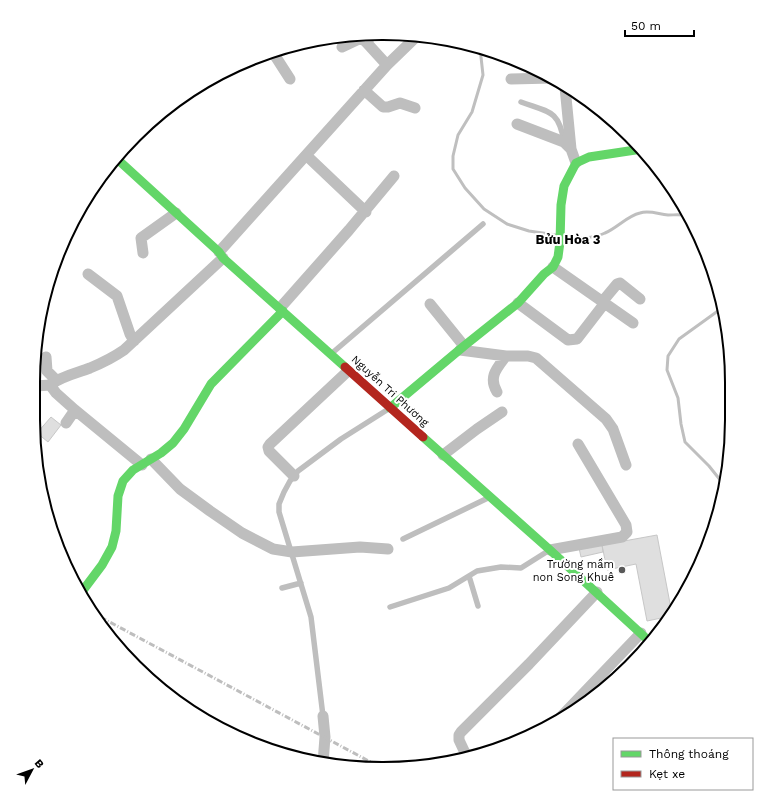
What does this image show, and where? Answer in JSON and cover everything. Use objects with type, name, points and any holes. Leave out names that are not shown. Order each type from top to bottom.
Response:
[{"type":"street","points":[[371,41],[387,65]]},
{"type":"street","points":[[342,47],[353,42]]},
{"type":"street","points":[[40,385],[53,382],[91,367],[116,355],[134,340],[221,255],[306,155],[387,65],[411,42]]},
{"type":"street","points":[[276,57],[290,79]]},
{"type":"street","points":[[511,79],[540,78]]},
{"type":"street","points":[[364,90],[383,107],[400,103],[415,108]]},
{"type":"street","points":[[565,93],[567,146],[576,162]]},
{"type":"street","points":[[517,124],[567,146]]},
{"type":"street","points":[[390,408],[518,303],[544,274],[553,267],[558,256],[560,242],[561,205],[564,186],[576,162],[589,157],[634,150]]},
{"type":"street","points":[[306,155],[366,212]]},
{"type":"street","name":"Nguyễn Tri Phương","points":[[121,162],[348,371],[597,592],[645,637]]},
{"type":"street","points":[[84,588],[112,547],[117,504],[122,483],[129,472],[161,453],[179,437],[203,394],[211,384],[282,309],[366,212],[394,176]]},
{"type":"street","points":[[143,253],[141,238],[176,213]]},
{"type":"street","points":[[553,267],[633,323]]},
{"type":"street","points":[[88,274],[117,296],[130,334],[134,340]]},
{"type":"street","points":[[518,303],[568,340],[572,340],[578,339],[617,284],[620,283],[640,299]]},
{"type":"street","points":[[430,304],[462,348],[506,356],[528,356],[536,358],[606,419],[613,429],[626,465]]},
{"type":"street","points":[[497,392],[493,385],[493,379],[506,356]]},
{"type":"street","points":[[46,357],[47,371],[53,382],[56,393],[75,410],[180,489],[242,533],[273,549],[292,552],[360,547],[388,549]]},
{"type":"street","points":[[294,476],[269,451],[268,447],[348,371]]},
{"type":"street","points":[[66,423],[75,410]]},
{"type":"street","points":[[443,455],[502,412]]},
{"type":"street","points":[[550,550],[622,537],[627,532],[626,526],[578,444]]},
{"type":"street","points":[[464,751],[459,740],[459,735],[461,732],[529,664],[597,592]]},
{"type":"street","points":[[581,698],[645,637]]},
{"type":"street","points":[[323,716],[325,737],[324,756]]},
{"type":"lane","points":[[521,102],[551,113],[562,127],[567,146]]},
{"type":"lane","points":[[331,354],[483,224]]},
{"type":"lane","points":[[323,716],[311,617],[279,512],[280,504],[290,481],[306,464],[390,408]]},
{"type":"lane","points":[[403,539],[490,497]]},
{"type":"lane","points":[[390,607],[449,588],[477,571],[491,568],[521,568],[550,550]]},
{"type":"lane","points":[[469,576],[478,606]]},
{"type":"lane","points":[[282,588],[301,583]]},
{"type":"building","points":[[51,417],[61,425],[48,442],[41,436],[40,429]]},
{"type":"building","points":[[657,535],[670,605],[661,618],[647,621],[636,564],[607,570],[602,545]]},
{"type":"building","points":[[602,545],[603,552],[581,557],[579,548]]},
{"type":"waterway","points":[[481,55],[483,75],[472,112],[458,135],[453,156],[453,169],[465,188],[484,209],[507,224],[529,231],[556,235]]},
{"type":"waterway","points":[[565,237],[585,238],[600,235],[631,217],[643,212],[681,215]]},
{"type":"waterway","points":[[717,312],[679,339],[668,356],[667,370],[678,398],[685,442],[709,466],[719,479]]},
{"type":"railway","points":[[105,619],[369,761]]},
{"type":"traffic: fast","points":[[390,408],[518,303],[544,274],[553,267],[558,257],[561,205],[564,186],[576,163],[589,157],[634,150]]},
{"type":"traffic: fast","points":[[121,162],[219,252],[223,258],[345,367]]},
{"type":"traffic: fast","points":[[85,588],[102,565],[112,547],[116,531],[118,496],[123,481],[133,470],[161,453],[173,443],[184,429],[211,384],[283,311]]},
{"type":"traffic: fast","points":[[423,437],[646,638]]},
{"type":"traffic: jam","points":[[345,367],[423,437]]},
{"type":"place","name":"Trường mầm non Song Khuê","points":[[622,570]]},
{"type":"district","name":"Bửu Hòa 3","points":[[568,239]]}]
